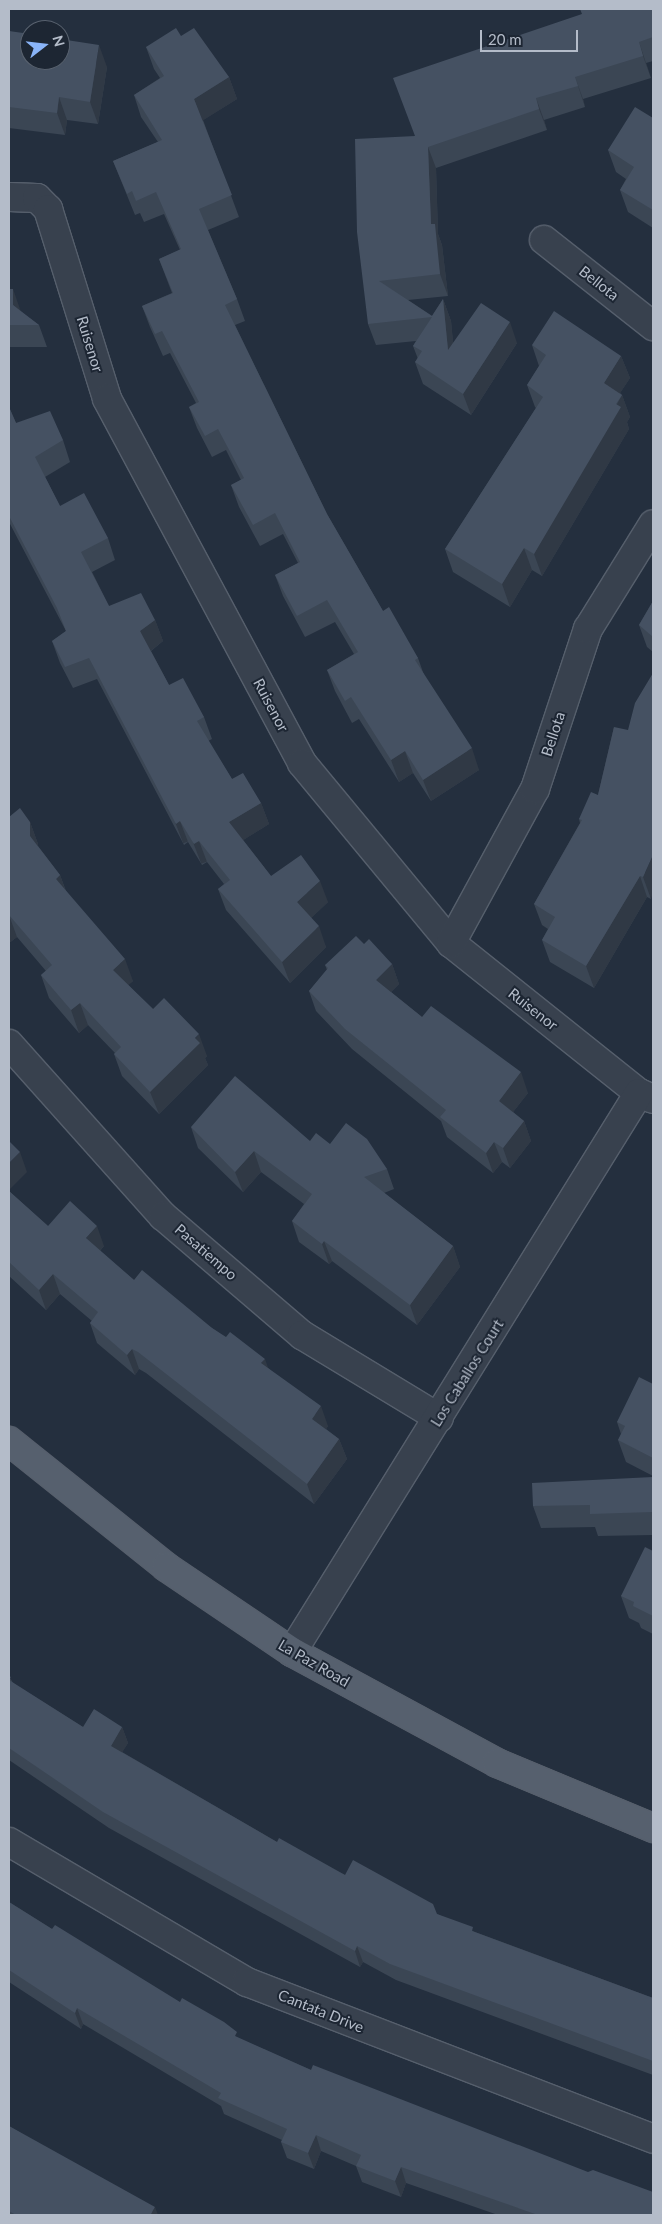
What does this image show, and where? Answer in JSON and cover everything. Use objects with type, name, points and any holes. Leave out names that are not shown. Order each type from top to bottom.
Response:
[{"type":"main road","name":"La Paz Road","points":[[9,1441],[166,1567],[292,1652],[497,1763],[653,1828]]},
{"type":"street","name":"Ruisenor","points":[[9,197],[42,202],[107,399],[302,762],[451,944],[646,1096]]},
{"type":"street","name":"Bellota","points":[[544,240],[653,326]]},
{"type":"street","name":"Bellota","points":[[451,944],[535,789],[588,629],[653,524]]},
{"type":"street","name":"Pasatiempo","points":[[9,1044],[170,1222],[302,1335],[440,1418]]},
{"type":"street","name":"Los Caballos Court","points":[[292,1652],[646,1096]]},
{"type":"street","name":"Cantata Drive","points":[[9,1842],[247,1982],[653,2139]]},
{"type":"building","points":[[580,9],[653,9],[653,37],[639,42],[643,56],[575,77],[578,86],[536,98],[539,109],[428,147],[431,224],[435,224],[440,274],[379,281],[432,316],[443,299],[448,350],[481,303],[510,322],[463,394],[415,362],[422,351],[413,346],[432,317],[368,324],[357,232],[355,139],[415,136],[393,78],[582,14]]},
{"type":"building","points":[[176,28],[181,36],[194,28],[229,77],[194,99],[232,195],[199,209],[237,299],[225,305],[327,514],[383,611],[389,607],[418,658],[415,660],[472,748],[423,780],[405,751],[391,760],[351,697],[345,701],[327,670],[358,652],[327,600],[297,616],[275,575],[300,562],[275,513],[253,525],[231,485],[244,478],[218,429],[205,436],[189,407],[199,402],[162,331],[155,334],[142,306],[173,293],[159,259],[181,249],[156,192],[136,201],[132,191],[127,194],[113,161],[162,140],[134,95],[164,76],[146,47]]},
{"type":"building","points":[[9,31],[20,33],[20,70],[70,70],[70,41],[99,45],[90,102],[59,97],[57,113],[9,107]]},
{"type":"building","points":[[635,107],[653,118],[653,210],[620,190],[634,167],[608,150]]},
{"type":"building","points":[[9,289],[13,289],[13,305],[39,325],[9,325]]},
{"type":"building","points":[[554,311],[621,356],[604,383],[622,395],[616,404],[621,407],[534,554],[524,548],[502,584],[445,549],[543,397],[527,385],[546,355],[532,345]]},
{"type":"building","points":[[9,407],[16,423],[50,411],[63,440],[35,457],[60,506],[84,493],[108,538],[81,552],[109,606],[141,593],[155,620],[140,631],[169,685],[183,678],[204,717],[197,721],[232,779],[243,773],[261,803],[229,822],[271,876],[301,855],[320,881],[297,902],[319,926],[282,962],[218,889],[230,880],[199,841],[194,844],[180,821],[176,824],[89,658],[65,667],[52,641],[66,631],[57,608],[9,516]]},
{"type":"building","points":[[653,601],[653,637],[639,625]]},
{"type":"building","points":[[653,673],[653,855],[643,877],[640,876],[586,966],[542,940],[555,917],[534,904],[582,820],[579,819],[591,792],[598,795],[614,727],[628,730],[635,703]]},
{"type":"building","points":[[20,808],[30,822],[30,836],[60,875],[56,879],[125,959],[113,970],[153,1009],[164,998],[199,1034],[195,1038],[200,1043],[150,1092],[114,1054],[121,1047],[80,1003],[71,1010],[41,975],[52,965],[9,915],[9,817]]},
{"type":"building","points":[[356,936],[364,944],[369,939],[392,964],[376,980],[422,1017],[431,1006],[521,1072],[499,1101],[524,1121],[503,1148],[494,1142],[486,1153],[440,1117],[446,1110],[345,1029],[309,991],[328,968],[325,965]]},
{"type":"building","points":[[235,1076],[310,1141],[316,1133],[330,1144],[346,1123],[367,1139],[387,1169],[364,1177],[453,1246],[410,1305],[324,1241],[322,1244],[292,1221],[312,1194],[254,1151],[235,1172],[191,1127]]},
{"type":"building","points":[[9,1141],[20,1152],[9,1163]]},
{"type":"building","points":[[9,1191],[48,1226],[70,1201],[97,1226],[86,1238],[134,1280],[142,1270],[212,1328],[226,1337],[230,1332],[265,1359],[261,1363],[321,1406],[312,1419],[339,1439],[307,1484],[138,1352],[132,1349],[127,1355],[90,1323],[98,1312],[53,1274],[39,1290],[9,1262]]},
{"type":"building","points":[[639,1377],[653,1384],[653,1458],[618,1440],[625,1426],[617,1422]]},
{"type":"building","points":[[653,1477],[653,1512],[590,1514],[590,1505],[533,1506],[532,1483]]},
{"type":"building","points":[[645,1547],[653,1551],[653,1616],[633,1606],[634,1602],[621,1596]]},
{"type":"building","points":[[9,1680],[83,1727],[94,1709],[122,1727],[111,1746],[277,1842],[279,1838],[345,1875],[353,1860],[433,1904],[437,1914],[473,1927],[472,1931],[653,1998],[653,2061],[390,1964],[357,1946],[355,1951],[103,1812],[9,1748]]},
{"type":"building","points":[[9,1902],[52,1929],[55,1925],[180,2002],[182,1998],[224,2022],[237,2032],[235,2036],[311,2070],[313,2065],[588,2172],[593,2170],[653,2192],[653,2215],[538,2215],[401,2167],[395,2181],[356,2166],[361,2155],[316,2135],[308,2153],[281,2142],[287,2129],[218,2098],[221,2093],[77,2008],[75,2013],[9,1970]]},
{"type":"building","points":[[9,2126],[155,2207],[151,2214],[154,2215],[16,2215],[9,2211]]}]
